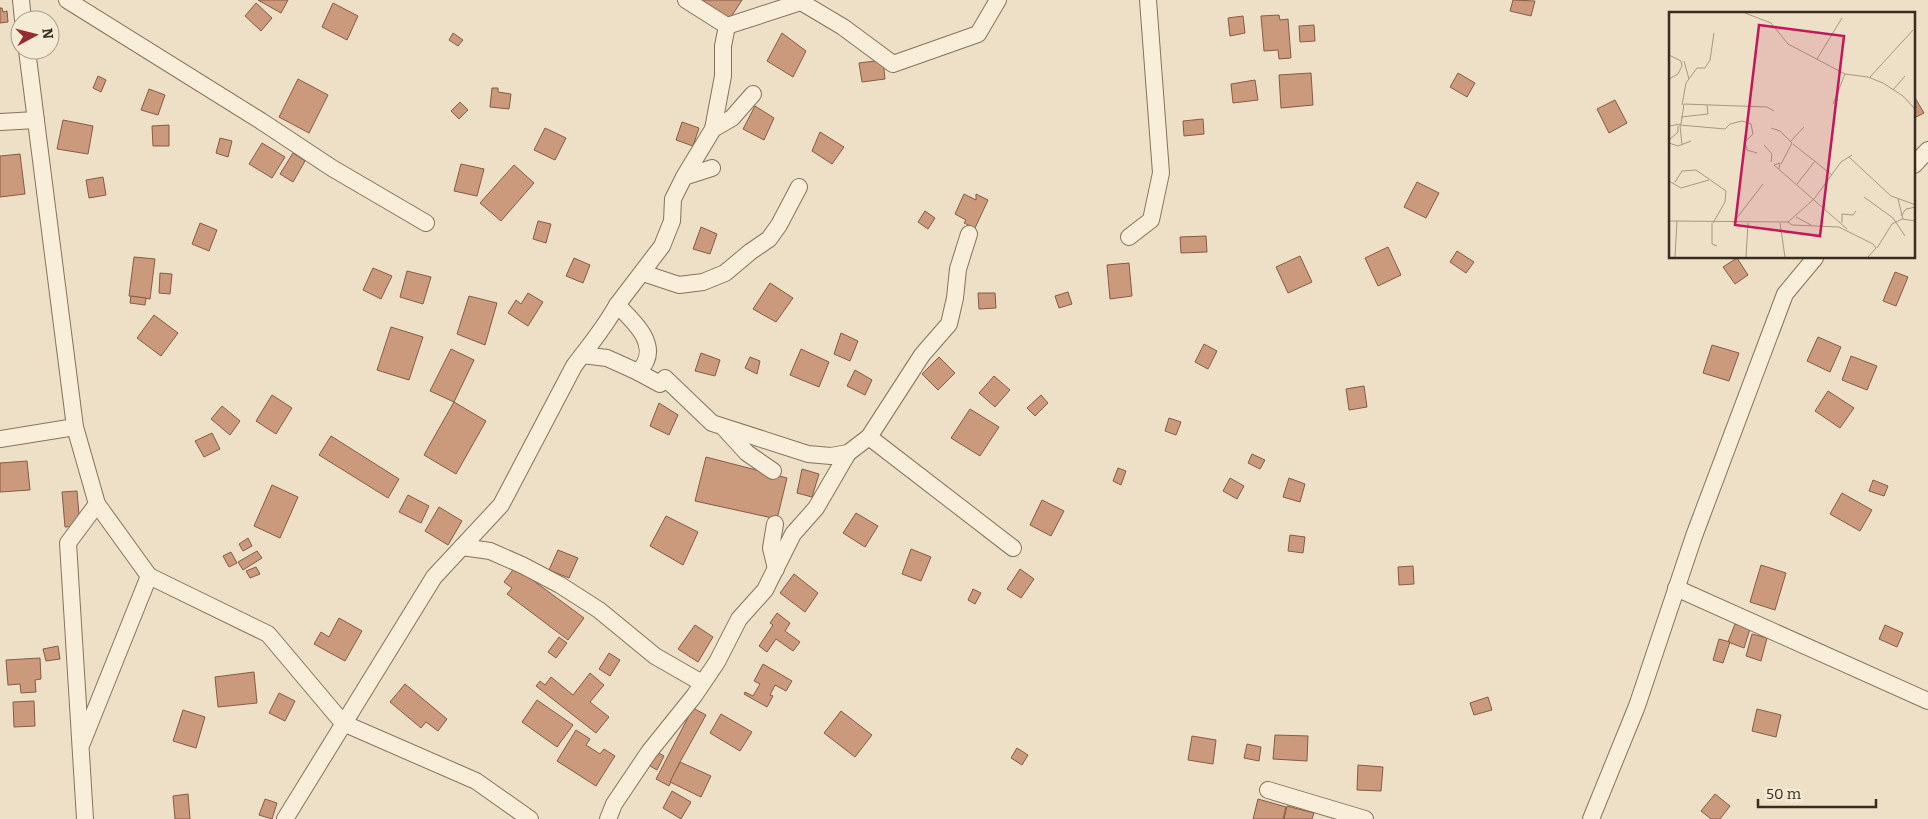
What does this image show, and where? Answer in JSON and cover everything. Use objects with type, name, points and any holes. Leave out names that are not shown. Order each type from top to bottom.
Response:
[{"type":"street","points":[[68,0],[261,121],[332,168],[426,223]]},
{"type":"street","points":[[686,0],[727,26]]},
{"type":"street","points":[[727,26],[801,2],[843,27],[893,64],[978,34],[998,0]]},
{"type":"street","points":[[1129,237],[1151,220],[1161,173],[1148,0]]},
{"type":"street","points":[[286,819],[434,577],[501,505],[574,366],[662,246],[672,221],[673,199],[713,129],[723,76],[723,46],[727,26]]},
{"type":"street","points":[[28,60],[76,427],[97,504],[149,576],[268,634],[343,723],[476,781],[530,819]]},
{"type":"street","points":[[713,129],[732,118],[753,94]]},
{"type":"street","points":[[0,122],[36,120]]},
{"type":"street","points":[[1916,163],[1928,150]]},
{"type":"street","points":[[684,177],[712,168]]},
{"type":"street","points":[[643,273],[679,284],[703,282],[725,273],[769,239],[779,226],[799,187]]},
{"type":"street","points":[[608,819],[614,804],[644,760],[717,662],[740,619],[765,590],[793,534],[816,508],[848,453],[870,437],[922,354],[949,324],[955,298],[958,269],[969,234]]},
{"type":"street","points":[[1591,819],[1637,706],[1694,536],[1785,294],[1814,259]]},
{"type":"street","points":[[617,305],[640,329],[647,343],[649,356],[644,366],[638,372]]},
{"type":"street","points":[[582,355],[607,358],[660,384],[665,378],[712,423],[808,454],[831,456],[848,453]]},
{"type":"street","points":[[722,426],[747,453],[773,471]]},
{"type":"street","points":[[0,438],[76,427]]},
{"type":"street","points":[[870,437],[1013,548]]},
{"type":"street","points":[[85,819],[68,543],[97,504]]},
{"type":"street","points":[[775,524],[771,548],[776,568]]},
{"type":"street","points":[[462,547],[490,551],[560,585],[599,610],[655,656],[702,684]]},
{"type":"street","points":[[80,748],[149,576]]},
{"type":"street","points":[[1676,588],[1928,701]]},
{"type":"street","points":[[1268,790],[1365,819]]},
{"type":"building","points":[[258,0],[288,0],[281,13]]},
{"type":"building","points":[[700,0],[742,0],[729,20]]},
{"type":"building","points":[[1513,0],[1535,1],[1531,16],[1510,11]]},
{"type":"building","points":[[256,3],[272,18],[261,31],[245,16]]},
{"type":"building","points":[[333,3],[358,16],[347,40],[322,27]]},
{"type":"building","points":[[0,8],[2,8],[3,12],[7,11],[8,22],[0,23]]},
{"type":"building","points":[[1279,15],[1280,20],[1288,19],[1291,58],[1279,59],[1278,50],[1264,51],[1261,16]]},
{"type":"building","points":[[1243,16],[1245,33],[1230,36],[1228,18]]},
{"type":"building","points":[[1314,25],[1315,41],[1300,42],[1299,26]]},
{"type":"building","points":[[453,33],[463,40],[458,46],[449,40]]},
{"type":"building","points":[[782,33],[806,51],[793,77],[767,61]]},
{"type":"building","points":[[883,60],[885,79],[862,82],[859,63]]},
{"type":"building","points":[[1311,73],[1313,105],[1281,108],[1279,75]]},
{"type":"building","points":[[1458,73],[1475,83],[1467,97],[1450,87]]},
{"type":"building","points":[[98,76],[106,80],[101,92],[93,88]]},
{"type":"building","points":[[298,79],[328,95],[309,133],[279,117]]},
{"type":"building","points":[[1255,80],[1258,100],[1233,103],[1231,84]]},
{"type":"building","points":[[492,88],[498,88],[498,92],[511,94],[509,109],[490,107]]},
{"type":"building","points":[[149,89],[165,95],[158,115],[141,110]]},
{"type":"building","points":[[1916,99],[1924,113],[1916,117]]},
{"type":"building","points":[[1615,100],[1627,123],[1609,133],[1597,109]]},
{"type":"building","points":[[460,102],[468,110],[459,119],[451,111]]},
{"type":"building","points":[[755,106],[774,118],[764,140],[743,129]]},
{"type":"building","points":[[1203,119],[1204,134],[1184,136],[1183,121]]},
{"type":"building","points":[[63,120],[93,126],[88,154],[57,149]]},
{"type":"building","points":[[682,122],[699,128],[693,146],[676,140]]},
{"type":"building","points":[[169,125],[169,146],[153,146],[152,126]]},
{"type":"building","points":[[545,128],[566,138],[555,160],[534,150]]},
{"type":"building","points":[[820,132],[844,147],[832,164],[812,151]]},
{"type":"building","points":[[220,138],[232,141],[228,157],[216,153]]},
{"type":"building","points":[[262,143],[285,157],[272,178],[249,164]]},
{"type":"building","points":[[293,153],[305,161],[293,182],[280,174]]},
{"type":"building","points":[[20,154],[25,194],[0,197],[0,156]]},
{"type":"building","points":[[461,164],[484,169],[477,196],[454,191]]},
{"type":"building","points":[[514,165],[534,183],[501,221],[480,203]]},
{"type":"building","points":[[103,177],[106,195],[89,198],[86,180]]},
{"type":"building","points":[[1417,182],[1439,193],[1426,218],[1404,207]]},
{"type":"building","points":[[964,194],[976,200],[976,194],[988,200],[975,228],[964,223],[966,220],[955,214]]},
{"type":"building","points":[[925,211],[935,218],[928,229],[918,222]]},
{"type":"building","points":[[538,221],[551,224],[546,243],[533,239]]},
{"type":"building","points":[[200,223],[217,230],[209,251],[192,244]]},
{"type":"building","points":[[701,227],[717,234],[710,254],[693,249]]},
{"type":"building","points":[[1206,236],[1207,252],[1181,253],[1180,237]]},
{"type":"building","points":[[1388,247],[1401,275],[1378,286],[1365,258]]},
{"type":"building","points":[[1457,251],[1474,262],[1466,273],[1450,262]]},
{"type":"building","points":[[1300,256],[1312,282],[1288,293],[1276,267]]},
{"type":"building","points":[[134,257],[155,259],[150,299],[129,296]]},
{"type":"building","points":[[574,258],[590,265],[583,283],[566,276]]},
{"type":"building","points":[[1738,259],[1748,275],[1735,284],[1723,267]]},
{"type":"building","points":[[1129,263],[1132,296],[1110,299],[1107,265]]},
{"type":"building","points":[[373,268],[392,276],[381,299],[363,290]]},
{"type":"building","points":[[407,271],[431,277],[423,304],[400,297]]},
{"type":"building","points":[[1895,272],[1908,277],[1896,306],[1883,301]]},
{"type":"building","points":[[160,273],[172,274],[170,294],[159,293]]},
{"type":"building","points":[[770,283],[793,298],[776,322],[753,309]]},
{"type":"building","points":[[1068,292],[1072,304],[1059,308],[1055,296]]},
{"type":"building","points":[[528,293],[543,302],[528,326],[508,313],[516,300],[521,304]]},
{"type":"building","points":[[978,293],[995,293],[996,308],[979,309]]},
{"type":"building","points":[[131,296],[146,298],[145,305],[130,303]]},
{"type":"building","points":[[469,296],[497,303],[485,345],[457,334]]},
{"type":"building","points":[[154,315],[178,333],[161,356],[137,338]]},
{"type":"building","points":[[391,327],[423,337],[409,380],[377,370]]},
{"type":"building","points":[[841,333],[858,341],[850,361],[834,354]]},
{"type":"building","points":[[1818,337],[1841,347],[1830,372],[1807,361]]},
{"type":"building","points":[[1204,344],[1217,351],[1208,369],[1195,362]]},
{"type":"building","points":[[1712,345],[1739,353],[1729,381],[1703,373]]},
{"type":"building","points":[[451,349],[474,360],[454,402],[430,391]]},
{"type":"building","points":[[801,349],[829,362],[819,387],[790,375]]},
{"type":"building","points":[[701,353],[720,360],[715,376],[695,371]]},
{"type":"building","points":[[1851,356],[1877,366],[1867,390],[1842,380]]},
{"type":"building","points":[[750,357],[760,361],[757,374],[745,368]]},
{"type":"building","points":[[939,357],[955,373],[938,390],[922,374]]},
{"type":"building","points":[[855,370],[872,380],[865,395],[847,386]]},
{"type":"building","points":[[994,376],[1010,390],[995,407],[979,393]]},
{"type":"building","points":[[1364,386],[1367,407],[1349,410],[1346,389]]},
{"type":"building","points":[[1828,391],[1854,408],[1840,428],[1815,411]]},
{"type":"building","points":[[272,395],[292,408],[276,434],[256,421]]},
{"type":"building","points":[[1041,395],[1048,403],[1035,416],[1027,408]]},
{"type":"building","points":[[454,402],[486,421],[456,474],[424,455]]},
{"type":"building","points":[[659,403],[678,415],[669,435],[650,426]]},
{"type":"building","points":[[222,406],[240,421],[230,435],[211,419]]},
{"type":"building","points":[[970,409],[999,427],[980,456],[951,438]]},
{"type":"building","points":[[1169,418],[1181,422],[1176,435],[1165,431]]},
{"type":"building","points":[[212,433],[220,449],[204,457],[195,441]]},
{"type":"building","points":[[331,436],[399,479],[388,498],[319,455]]},
{"type":"building","points":[[1252,454],[1265,460],[1260,469],[1248,463]]},
{"type":"building","points":[[706,457],[787,478],[777,519],[695,501]]},
{"type":"building","points":[[27,461],[30,490],[0,492],[0,463]]},
{"type":"building","points":[[1118,468],[1126,471],[1121,485],[1113,481]]},
{"type":"building","points":[[802,469],[819,474],[812,497],[797,493]]},
{"type":"building","points":[[1230,478],[1244,486],[1237,499],[1223,491]]},
{"type":"building","points":[[1289,478],[1305,484],[1300,502],[1283,497]]},
{"type":"building","points":[[1873,480],[1888,486],[1884,496],[1869,491]]},
{"type":"building","points":[[272,485],[298,497],[280,538],[254,526]]},
{"type":"building","points":[[77,491],[80,526],[65,527],[62,492]]},
{"type":"building","points":[[1842,493],[1872,510],[1860,531],[1830,514]]},
{"type":"building","points":[[408,495],[429,506],[421,523],[399,512]]},
{"type":"building","points":[[1042,500],[1064,511],[1051,536],[1030,525]]},
{"type":"building","points":[[439,507],[462,521],[448,545],[425,531]]},
{"type":"building","points":[[856,513],[878,526],[865,547],[843,533]]},
{"type":"building","points":[[666,516],[698,532],[683,565],[650,546]]},
{"type":"building","points":[[1290,535],[1305,537],[1303,553],[1288,551]]},
{"type":"building","points":[[248,538],[252,546],[243,551],[239,544]]},
{"type":"building","points":[[911,549],[931,557],[921,581],[902,574]]},
{"type":"building","points":[[558,550],[578,558],[569,578],[549,570]]},
{"type":"building","points":[[257,551],[262,558],[243,570],[238,562]]},
{"type":"building","points":[[231,552],[237,563],[229,567],[223,556]]},
{"type":"building","points":[[1761,565],[1786,573],[1775,610],[1750,602]]},
{"type":"building","points":[[1413,566],[1414,584],[1399,585],[1398,567]]},
{"type":"building","points":[[256,567],[260,574],[250,578],[246,571]]},
{"type":"building","points":[[515,567],[584,618],[568,640],[507,594],[512,588],[504,582]]},
{"type":"building","points":[[1020,569],[1034,579],[1021,598],[1007,589]]},
{"type":"building","points":[[794,574],[818,593],[805,612],[780,593]]},
{"type":"building","points":[[973,589],[981,593],[975,604],[968,600]]},
{"type":"building","points":[[777,613],[790,623],[785,631],[800,642],[793,651],[776,639],[767,652],[759,646],[773,625],[770,623]]},
{"type":"building","points":[[339,618],[362,631],[345,661],[314,644],[321,632],[329,637]]},
{"type":"building","points":[[1735,624],[1750,629],[1744,648],[1728,642]]},
{"type":"building","points":[[695,625],[713,637],[698,662],[678,649]]},
{"type":"building","points":[[1885,625],[1903,633],[1897,647],[1879,639]]},
{"type":"building","points":[[1752,634],[1767,638],[1761,661],[1746,656]]},
{"type":"building","points":[[559,637],[567,643],[556,658],[548,652]]},
{"type":"building","points":[[1719,639],[1730,642],[1723,663],[1713,660]]},
{"type":"building","points":[[58,646],[60,659],[46,661],[43,649]]},
{"type":"building","points":[[609,653],[620,660],[610,676],[599,669]]},
{"type":"building","points":[[40,658],[41,679],[35,680],[36,692],[21,693],[20,684],[8,685],[6,660]]},
{"type":"building","points":[[763,664],[792,681],[786,691],[775,685],[770,695],[773,696],[767,707],[744,694],[745,692],[753,696],[760,684],[754,681]]},
{"type":"building","points":[[254,672],[257,703],[218,707],[215,677]]},
{"type":"building","points":[[590,673],[604,685],[590,702],[609,717],[596,733],[536,686],[540,681],[545,685],[551,677],[573,695]]},
{"type":"building","points":[[405,684],[447,719],[438,731],[426,722],[421,728],[390,702]]},
{"type":"building","points":[[279,693],[295,701],[285,721],[269,713]]},
{"type":"building","points":[[1488,697],[1492,710],[1474,715],[1470,703]]},
{"type":"building","points":[[537,700],[573,725],[557,747],[522,722]]},
{"type":"building","points":[[34,701],[35,726],[14,727],[13,702]]},
{"type":"building","points":[[693,708],[706,715],[669,786],[656,779]]},
{"type":"building","points":[[1757,709],[1781,715],[1776,737],[1752,731]]},
{"type":"building","points":[[183,710],[205,717],[196,748],[173,741]]},
{"type":"building","points":[[841,711],[872,735],[855,757],[824,733]]},
{"type":"building","points":[[721,714],[752,732],[740,751],[710,733]]},
{"type":"building","points":[[576,730],[590,739],[586,745],[600,754],[604,749],[615,756],[596,786],[557,761]]},
{"type":"building","points":[[1275,735],[1308,736],[1307,761],[1273,759]]},
{"type":"building","points":[[1192,736],[1216,740],[1213,764],[1188,760]]},
{"type":"building","points":[[1247,744],[1261,747],[1259,761],[1244,758]]},
{"type":"building","points":[[1017,748],[1028,755],[1022,765],[1011,758]]},
{"type":"building","points":[[657,752],[664,756],[657,770],[650,766]]},
{"type":"building","points":[[680,762],[711,776],[701,797],[670,782]]},
{"type":"building","points":[[1358,765],[1383,767],[1381,791],[1357,790]]},
{"type":"building","points":[[672,791],[691,802],[681,819],[663,808]]},
{"type":"building","points":[[188,794],[190,819],[175,819],[173,796]]},
{"type":"building","points":[[1715,794],[1730,806],[1720,819],[1711,819],[1701,811]]},
{"type":"building","points":[[265,799],[277,803],[272,819],[259,815]]},
{"type":"building","points":[[1258,799],[1286,807],[1283,819],[1253,819]]},
{"type":"building","points":[[1287,806],[1314,813],[1312,819],[1284,819]]}]
